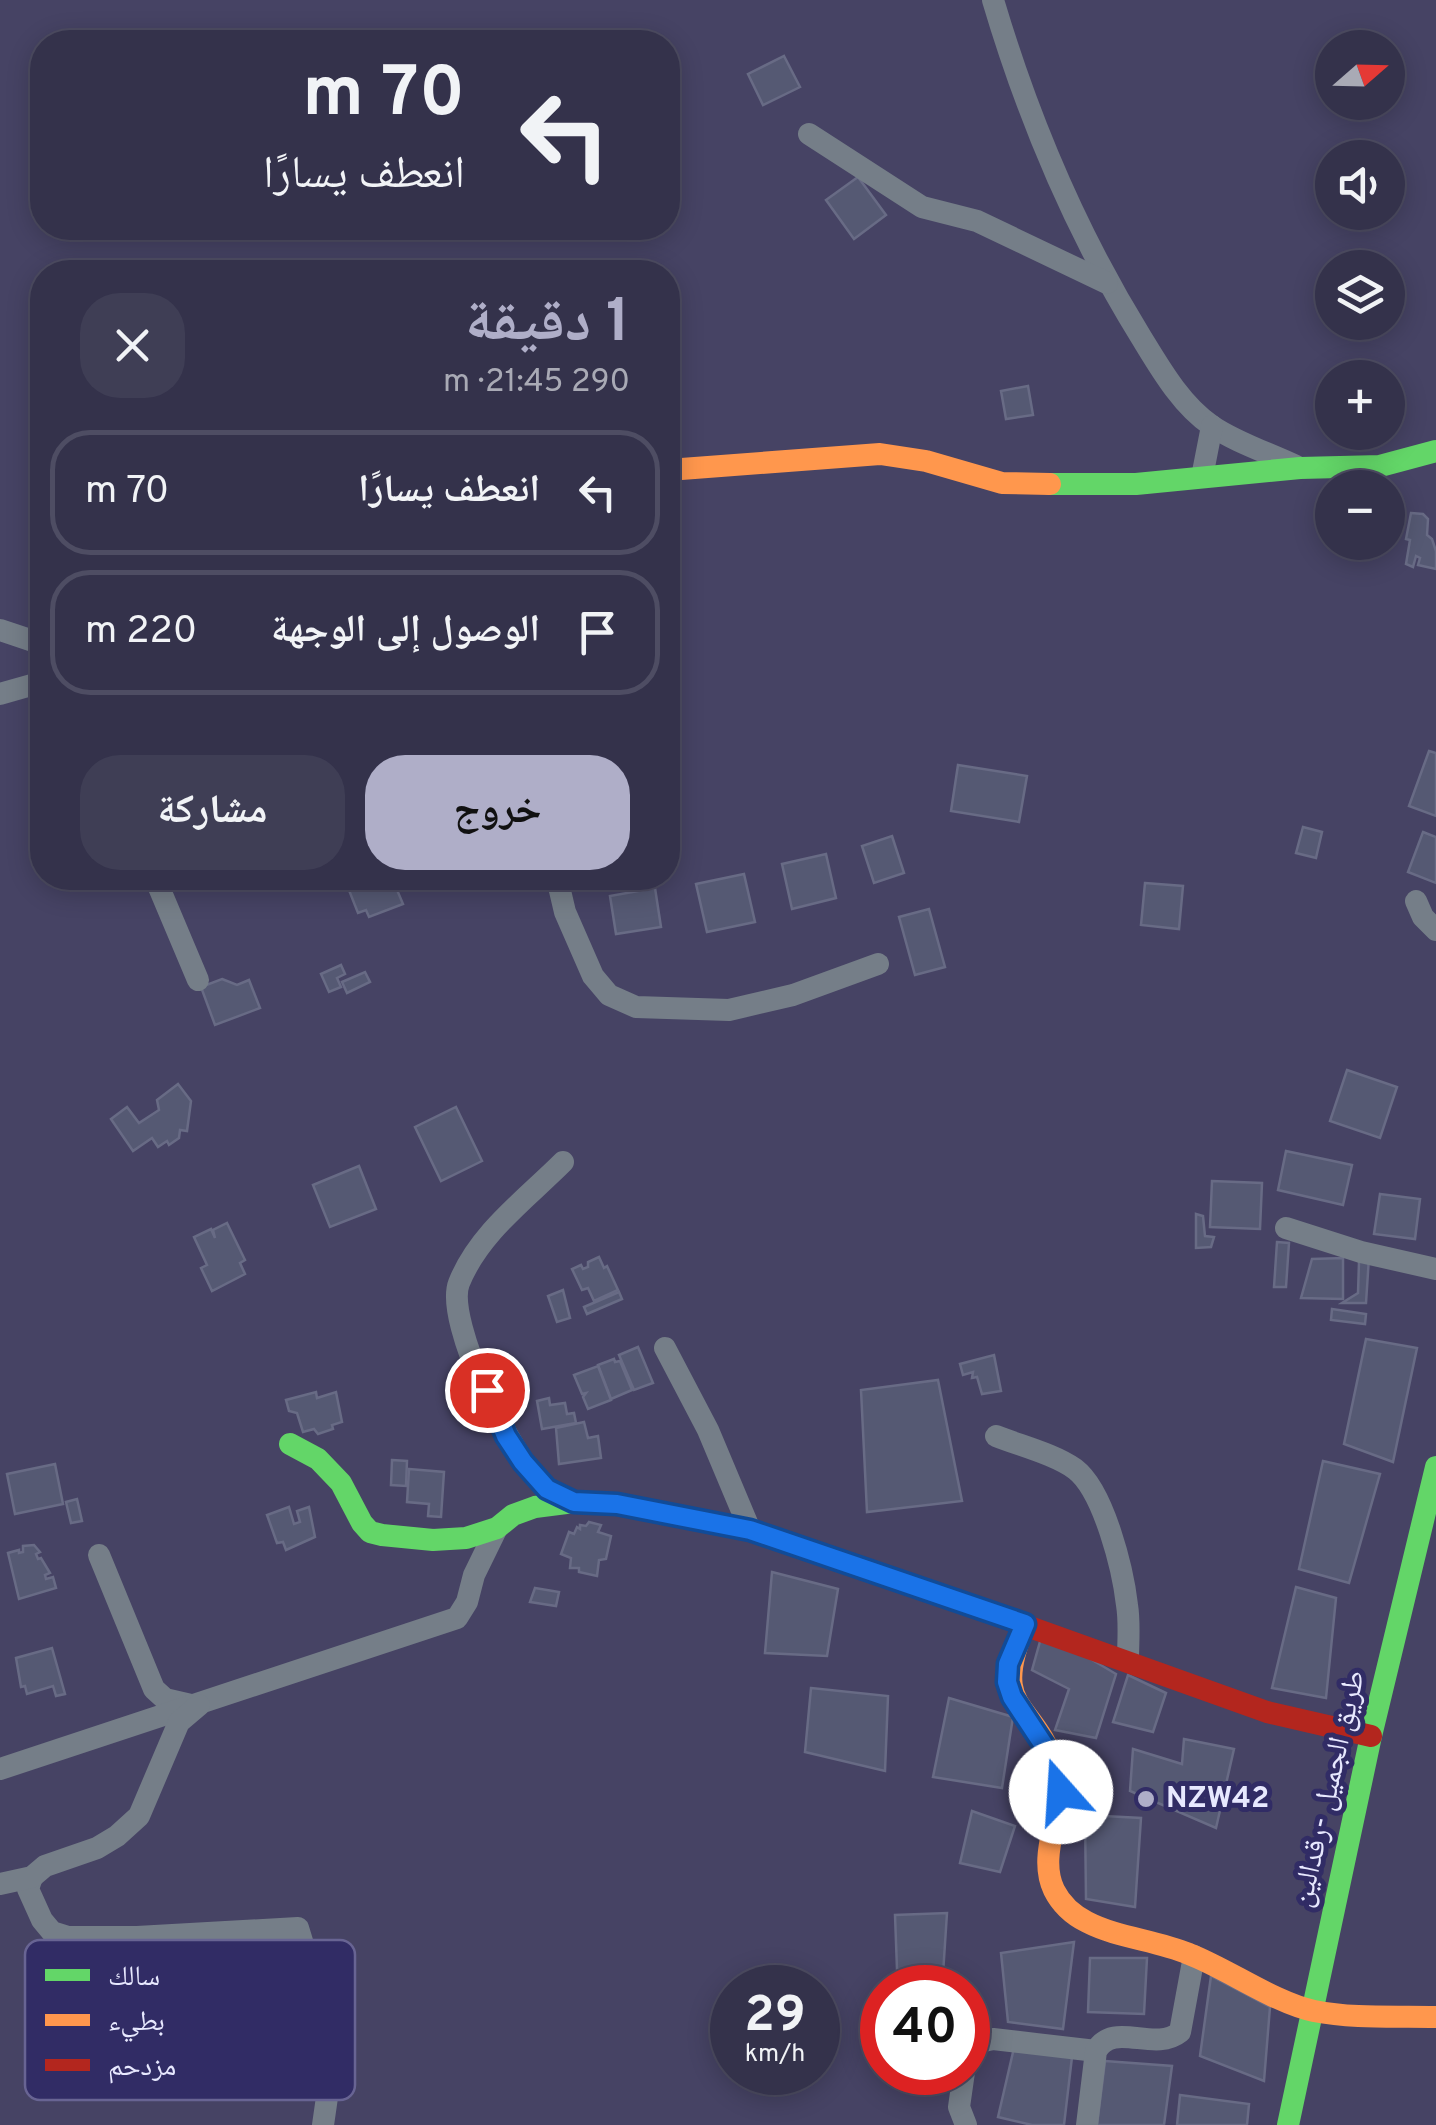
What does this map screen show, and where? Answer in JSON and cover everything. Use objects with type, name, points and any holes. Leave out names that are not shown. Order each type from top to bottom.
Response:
[{"type":"street","points":[[993,0],[1057,182],[1108,283],[1158,364],[1183,398],[1212,426],[1300,468]]},
{"type":"street","points":[[809,134],[922,207],[977,221],[1108,283]]},
{"type":"street","points":[[1202,477],[1212,426]]},
{"type":"street","points":[[680,469],[880,454],[926,461],[1002,483],[1136,484],[1300,468],[1380,466],[1436,451]]},
{"type":"street","points":[[0,630],[30,640]]},
{"type":"street","points":[[0,694],[30,685]]},
{"type":"street","points":[[160,890],[198,980]]},
{"type":"street","points":[[560,890],[565,912],[593,976],[609,994],[636,1007],[730,1010],[793,996],[878,964]]},
{"type":"street","points":[[1416,901],[1423,917],[1436,930]]},
{"type":"street","points":[[563,1162],[477,1247],[457,1287],[458,1316],[506,1436],[547,1489],[574,1502]]},
{"type":"street","points":[[1286,1228],[1361,1252],[1436,1269]]},
{"type":"street","points":[[665,1348],[708,1430],[750,1530]]},
{"type":"street","points":[[996,1436],[1073,1468],[1088,1481],[1106,1522],[1128,1604],[1128,1660]]},
{"type":"street","points":[[290,1444],[318,1459],[341,1483],[370,1532],[433,1540],[466,1538],[497,1528],[513,1515],[535,1507],[574,1502],[617,1504],[750,1530],[1267,1712],[1372,1736]]},
{"type":"street","name":"طريق الجميل -رقدالين","points":[[1288,2125],[1372,1736],[1430,1518],[1436,1466]]},
{"type":"street","points":[[3,1765],[457,1618],[497,1528]]},
{"type":"street","points":[[99,1555],[154,1689],[165,1699],[198,1702]]},
{"type":"street","points":[[1025,1624],[1008,1664],[1007,1682],[1058,1773],[1061,1792],[1049,1858],[1050,1878],[1066,1907],[1084,1920],[1194,1956],[1311,2011],[1436,2017]]},
{"type":"street","points":[[0,1884],[32,1877],[45,1866],[97,1848],[117,1836],[138,1816],[179,1722],[198,1702]]},
{"type":"street","points":[[32,1877],[28,1889],[42,1920],[52,1932],[68,1937],[137,1938],[298,1928],[302,1940]]},
{"type":"street","points":[[1087,2125],[1096,2050],[1102,2040],[1111,2036],[1161,2041],[1180,2032],[1194,1956]]},
{"type":"street","points":[[990,2040],[1096,2050]]},
{"type":"street","points":[[961,2095],[959,2107],[966,2125]]},
{"type":"street","points":[[323,2125],[327,2100]]},
{"type":"building","points":[[784,56],[800,87],[763,105],[748,74]]},
{"type":"building","points":[[858,177],[886,215],[854,239],[826,200]]},
{"type":"building","points":[[1028,386],[1033,415],[1006,419],[1001,391]]},
{"type":"building","points":[[1411,513],[1423,514],[1428,519],[1427,535],[1436,551],[1436,569],[1418,565],[1420,558],[1416,556],[1413,567],[1406,564]]},
{"type":"building","points":[[1429,751],[1436,753],[1436,816],[1409,806]]},
{"type":"building","points":[[958,765],[1027,776],[1019,822],[951,811]]},
{"type":"building","points":[[1303,827],[1322,832],[1316,858],[1296,853]]},
{"type":"building","points":[[1423,832],[1436,837],[1436,883],[1408,872]]},
{"type":"building","points":[[892,836],[904,873],[874,883],[862,846]]},
{"type":"building","points":[[826,854],[836,898],[792,909],[782,864]]},
{"type":"building","points":[[744,874],[755,922],[707,932],[696,884]]},
{"type":"building","points":[[1145,883],[1183,886],[1179,929],[1141,925]]},
{"type":"building","points":[[349,890],[397,890],[403,904],[369,917],[366,910],[358,913]]},
{"type":"building","points":[[655,890],[661,927],[616,934],[610,896]]},
{"type":"building","points":[[929,909],[945,967],[915,975],[899,917]]},
{"type":"building","points":[[341,965],[345,974],[337,978],[341,987],[329,992],[321,974]]},
{"type":"building","points":[[365,972],[370,982],[347,993],[342,982]]},
{"type":"building","points":[[222,979],[237,985],[249,980],[260,1008],[215,1025],[201,987]]},
{"type":"building","points":[[1347,1070],[1397,1087],[1380,1138],[1330,1121]]},
{"type":"building","points":[[178,1084],[191,1101],[187,1131],[180,1130],[179,1138],[169,1145],[167,1141],[158,1147],[152,1138],[133,1151],[111,1119],[127,1107],[139,1123],[159,1110],[157,1100]]},
{"type":"building","points":[[456,1107],[482,1161],[441,1181],[415,1127]]},
{"type":"building","points":[[1286,1151],[1352,1165],[1343,1205],[1278,1190]]},
{"type":"building","points":[[359,1166],[376,1209],[330,1227],[313,1185]]},
{"type":"building","points":[[1212,1181],[1262,1183],[1260,1229],[1210,1227]]},
{"type":"building","points":[[1380,1194],[1420,1199],[1415,1239],[1374,1234]]},
{"type":"building","points":[[1196,1214],[1203,1216],[1205,1236],[1214,1237],[1211,1247],[1196,1248]]},
{"type":"building","points":[[227,1223],[245,1260],[240,1263],[245,1274],[212,1291],[201,1268],[207,1265],[194,1237],[211,1229],[215,1238],[213,1230]]},
{"type":"building","points":[[1277,1242],[1289,1243],[1286,1287],[1274,1287]]},
{"type":"building","points":[[599,1257],[618,1290],[594,1301],[588,1288],[582,1290],[572,1269],[588,1267],[588,1262]]},
{"type":"building","points":[[1369,1257],[1366,1303],[1342,1303],[1358,1293],[1359,1262]]},
{"type":"building","points":[[1343,1258],[1343,1299],[1301,1298],[1312,1259]]},
{"type":"building","points":[[563,1290],[570,1318],[557,1322],[548,1296]]},
{"type":"building","points":[[619,1292],[622,1299],[587,1314],[584,1307]]},
{"type":"building","points":[[1332,1309],[1366,1314],[1365,1324],[1331,1320]]},
{"type":"building","points":[[1366,1339],[1417,1348],[1393,1462],[1344,1444]]},
{"type":"building","points":[[638,1347],[653,1383],[634,1390],[619,1355]]},
{"type":"building","points":[[994,1355],[1001,1391],[982,1394],[977,1377],[972,1378],[973,1372],[963,1375],[960,1364]]},
{"type":"building","points":[[614,1359],[620,1361],[632,1390],[611,1399],[598,1365]]},
{"type":"building","points":[[598,1366],[611,1400],[588,1409],[583,1397],[586,1393],[582,1394],[574,1375]]},
{"type":"building","points":[[938,1380],[962,1501],[867,1512],[861,1390]]},
{"type":"building","points":[[316,1392],[317,1398],[336,1392],[342,1422],[318,1434],[314,1429],[303,1432],[297,1413],[289,1411],[286,1400]]},
{"type":"building","points":[[549,1398],[550,1405],[565,1403],[567,1414],[574,1413],[576,1423],[542,1429],[537,1401]]},
{"type":"building","points":[[584,1422],[588,1438],[598,1436],[601,1458],[559,1464],[556,1428]]},
{"type":"building","points":[[392,1460],[407,1461],[406,1486],[391,1485]]},
{"type":"building","points":[[1323,1461],[1380,1474],[1349,1583],[1299,1569]]},
{"type":"building","points":[[55,1464],[63,1504],[15,1514],[7,1474]]},
{"type":"building","points":[[409,1469],[444,1472],[441,1517],[428,1516],[429,1504],[407,1502]]},
{"type":"building","points":[[77,1499],[82,1521],[71,1523],[66,1502]]},
{"type":"building","points":[[289,1507],[294,1524],[300,1522],[297,1511],[309,1507],[315,1537],[286,1550],[283,1542],[277,1543],[267,1515]]},
{"type":"building","points":[[589,1522],[601,1525],[598,1532],[611,1536],[606,1559],[599,1560],[597,1576],[570,1568],[571,1558],[561,1554],[569,1532],[574,1534],[577,1527]]},
{"type":"building","points":[[34,1545],[40,1552],[36,1554],[38,1559],[50,1573],[45,1575],[46,1579],[53,1577],[56,1588],[19,1599],[8,1553],[23,1552],[23,1546]]},
{"type":"building","points":[[772,1572],[838,1589],[827,1656],[765,1653]]},
{"type":"building","points":[[1296,1587],[1336,1598],[1326,1698],[1272,1688]]},
{"type":"building","points":[[535,1588],[559,1592],[556,1606],[530,1602]]},
{"type":"building","points":[[1043,1631],[1116,1674],[1096,1738],[1055,1730],[1069,1689],[1032,1670]]},
{"type":"building","points":[[52,1648],[65,1694],[56,1696],[53,1686],[27,1694],[25,1686],[21,1687],[16,1658]]},
{"type":"building","points":[[1128,1675],[1166,1693],[1153,1732],[1113,1722]]},
{"type":"building","points":[[811,1688],[888,1696],[885,1771],[805,1752]]},
{"type":"building","points":[[949,1698],[1013,1717],[1002,1788],[933,1777]]},
{"type":"building","points":[[1184,1739],[1234,1749],[1216,1828],[1130,1791],[1133,1749],[1182,1764]]},
{"type":"building","points":[[972,1811],[1015,1826],[1000,1872],[960,1863]]},
{"type":"building","points":[[1085,1815],[1141,1818],[1135,1907],[1086,1899]]},
{"type":"building","points":[[947,1913],[944,1965],[897,1965],[895,1915]]},
{"type":"building","points":[[1074,1942],[1063,2029],[1008,2022],[1001,1953]]},
{"type":"building","points":[[1090,1958],[1147,1958],[1144,2014],[1088,2012]]},
{"type":"building","points":[[1211,1976],[1270,2007],[1264,2081],[1200,2056]]},
{"type":"building","points":[[1014,2048],[1072,2057],[1064,2125],[1032,2125],[998,2117]]},
{"type":"building","points":[[1105,2061],[1172,2066],[1164,2125],[1097,2125]]},
{"type":"building","points":[[1180,2095],[1249,2104],[1247,2125],[1177,2125]]},
{"type":"traffic: fast","points":[[1050,484],[1136,484],[1300,468],[1380,466],[1436,451]]},
{"type":"traffic: fast","points":[[290,1444],[318,1459],[341,1483],[362,1523],[370,1532],[382,1535],[433,1540],[466,1538],[497,1528],[513,1515],[535,1507],[574,1502],[617,1504],[750,1530],[968,1605]]},
{"type":"traffic: fast","points":[[1288,2125],[1371,1736],[1436,1467]]},
{"type":"traffic: slow","points":[[680,469],[880,454],[926,461],[1002,483],[1050,484]]},
{"type":"traffic: slow","points":[[1025,1624],[1011,1675],[1013,1691],[1047,1747],[1056,1770],[1058,1800],[1049,1876],[1068,1909],[1099,1927],[1189,1954],[1299,2007],[1344,2015],[1436,2017]]},
{"type":"traffic: jam","points":[[968,1605],[1267,1712],[1371,1736]]},
{"type":"place","name":"NZW42","points":[[1146,1799]]},
{"type":"route","points":[[487,1390],[506,1436],[523,1462],[547,1489],[574,1502],[617,1504],[750,1530],[1025,1624],[1008,1664],[1007,1682],[1012,1697],[1051,1756],[1061,1792]]}]
